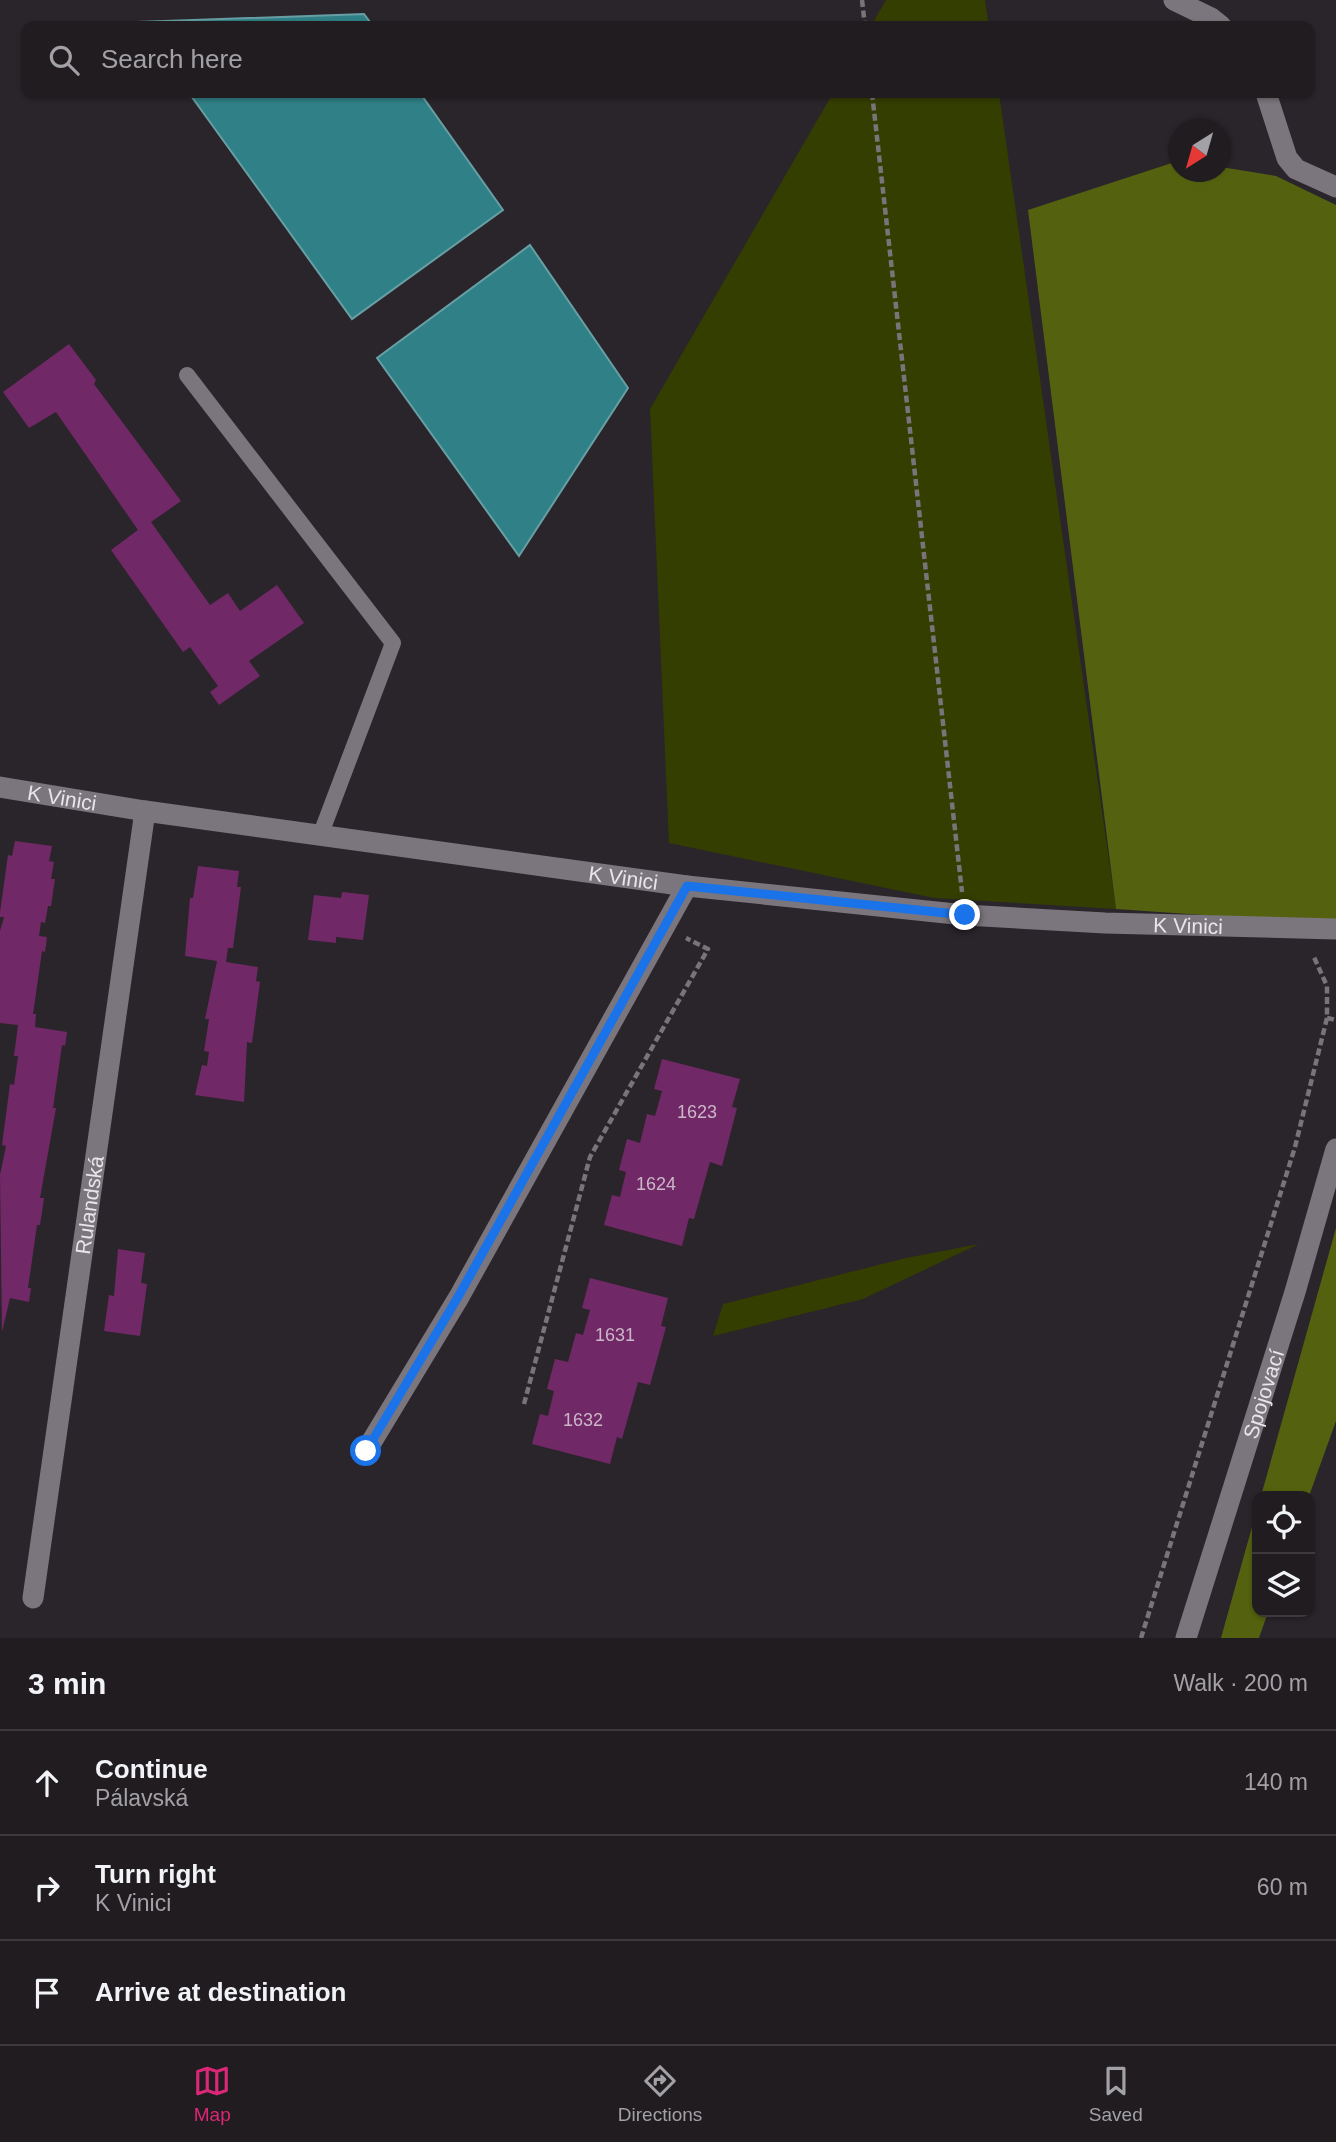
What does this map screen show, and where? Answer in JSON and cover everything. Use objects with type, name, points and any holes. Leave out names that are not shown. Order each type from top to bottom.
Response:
[{"type":"street","points":[[1174,0],[1215,21]]},
{"type":"street","points":[[1268,98],[1287,159],[1296,169],[1336,187]]},
{"type":"street","name":"K Vinici","points":[[0,788],[320,836],[687,886],[965,915],[1105,923],[1336,929]]},
{"type":"street","name":"Rulandská","points":[[33,1598],[145,811]]},
{"type":"street","points":[[366,1451],[458,1297],[687,886]]},
{"type":"street","name":"Spojovací","points":[[1186,1638],[1295,1292],[1336,1149]]},
{"type":"lane","points":[[187,375],[393,643],[320,836]]},
{"type":"path","points":[[862,0],[864,21]]},
{"type":"path","points":[[873,98],[965,915]]},
{"type":"path","points":[[524,1404],[590,1157],[708,949],[686,938]]},
{"type":"path","points":[[1142,1638],[1295,1147],[1327,1018],[1327,986],[1309,950]]},
{"type":"path","points":[[1327,1018],[1336,1020]]},
{"type":"green space","points":[[886,0],[985,0],[988,21],[874,21]]},
{"type":"green space","points":[[830,98],[1000,98],[1116,909],[934,898],[669,843],[650,409]]},
{"type":"green space","points":[[1168,164],[1168,182],[1231,182],[1231,169],[1276,176],[1336,205],[1336,924],[1116,909],[1028,210]]},
{"type":"green space","points":[[1336,1228],[1336,1421],[1311,1491],[1262,1491]]},
{"type":"green space","points":[[979,1244],[863,1299],[713,1336],[723,1304],[906,1258]]},
{"type":"green space","points":[[1252,1527],[1252,1617],[1266,1617],[1259,1638],[1221,1638]]},
{"type":"water","points":[[364,14],[369,21],[166,21]]},
{"type":"water","points":[[193,98],[424,98],[503,210],[352,319]]},
{"type":"water","points":[[530,245],[628,388],[519,556],[377,358]]},
{"type":"building","points":[[69,344],[96,380],[94,384],[181,501],[151,522],[210,605],[228,593],[240,611],[277,585],[304,623],[249,661],[260,676],[219,705],[210,692],[218,686],[190,647],[183,652],[111,550],[138,530],[56,412],[29,428],[3,392]]},
{"type":"building","points":[[15,841],[52,846],[49,861],[54,862],[51,879],[55,879],[51,906],[48,906],[45,923],[41,922],[39,936],[47,937],[45,952],[42,951],[33,1014],[36,1014],[35,1027],[67,1032],[65,1046],[62,1045],[53,1108],[56,1108],[40,1198],[44,1198],[40,1225],[37,1225],[28,1288],[31,1288],[29,1302],[10,1298],[2,1332],[0,1175],[6,1146],[2,1145],[10,1084],[14,1085],[18,1056],[14,1056],[18,1025],[0,1023],[0,931],[4,917],[0,917],[0,912],[8,855],[12,856]]},
{"type":"building","points":[[198,866],[239,871],[237,887],[241,887],[233,948],[228,948],[226,962],[258,967],[256,981],[260,982],[252,1043],[247,1042],[244,1102],[195,1095],[202,1065],[207,1066],[209,1052],[204,1051],[209,1019],[205,1019],[217,961],[185,956],[190,898],[193,898]]},
{"type":"building","points":[[342,892],[369,895],[363,940],[336,937],[336,943],[308,940],[314,895],[341,898]]},
{"type":"building","points":[[662,1059],[740,1079],[732,1107],[737,1108],[722,1166],[710,1162],[694,1219],[689,1218],[682,1246],[604,1225],[612,1195],[620,1197],[626,1172],[619,1170],[627,1139],[640,1143],[647,1114],[655,1116],[662,1091],[654,1089]]},
{"type":"building","points":[[118,1249],[145,1253],[141,1283],[147,1284],[140,1336],[104,1331],[109,1295],[114,1296]]},
{"type":"building","points":[[590,1278],[668,1298],[661,1326],[666,1327],[650,1385],[638,1382],[622,1439],[617,1437],[610,1464],[532,1444],[540,1414],[548,1416],[554,1391],[547,1389],[555,1359],[568,1362],[576,1333],[583,1335],[590,1310],[582,1308]]},
{"type":"route","points":[[366,1451],[458,1297],[687,886],[965,915]]}]
